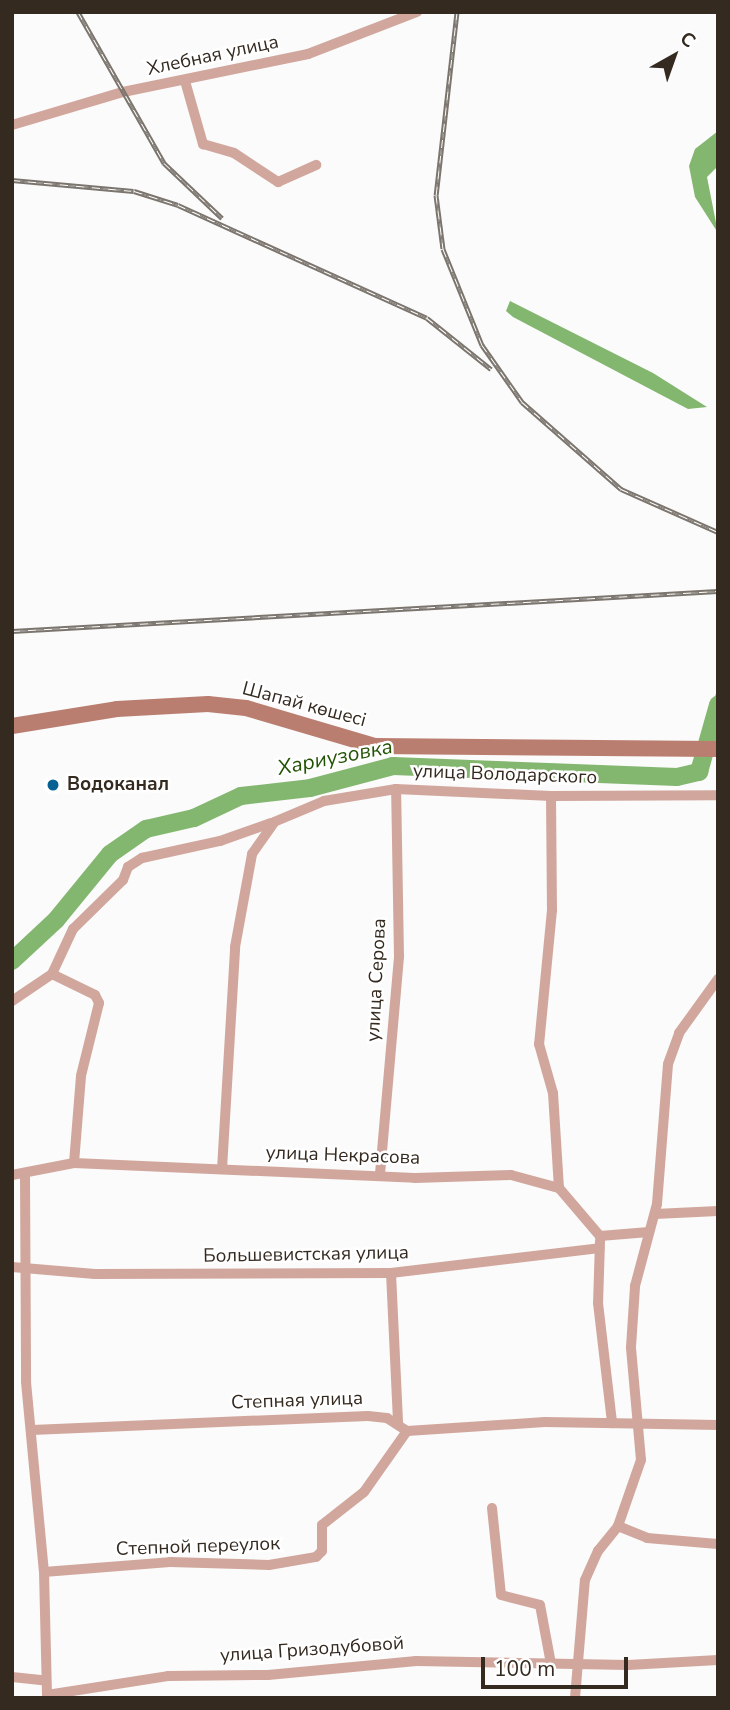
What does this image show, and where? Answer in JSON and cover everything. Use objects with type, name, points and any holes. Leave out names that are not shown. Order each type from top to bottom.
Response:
[{"type":"street","name":"Хлебная улица","points":[[12,125],[123,92],[308,54],[417,12]]},
{"type":"street","points":[[185,81],[203,144],[234,153],[278,182],[316,165]]},
{"type":"street","name":"Шапай көшесі","points":[[12,726],[117,709],[208,704],[246,708],[375,746],[718,749]]},
{"type":"street","name":"улица Володарского","points":[[52,974],[74,929],[123,880],[128,867],[142,858],[220,841],[274,822],[324,800],[396,789],[551,796],[718,795]]},
{"type":"street","name":"улица Серова","points":[[380,1174],[399,956],[396,789]]},
{"type":"street","points":[[551,796],[552,910],[539,1044],[553,1093],[559,1188],[600,1242],[598,1303],[612,1423]]},
{"type":"street","points":[[222,1170],[235,947],[252,854],[274,822]]},
{"type":"street","points":[[12,1001],[52,974],[95,995],[99,1003],[81,1076],[74,1163]]},
{"type":"street","points":[[575,1698],[581,1663],[585,1580],[597,1551],[618,1526],[641,1460],[641,1424],[631,1347],[635,1286],[655,1214],[668,1064],[679,1033],[713,997],[718,979]]},
{"type":"street","name":"улица Некрасова","points":[[12,1175],[25,1175],[74,1163],[222,1170],[511,1175],[559,1188]]},
{"type":"street","points":[[25,1175],[24,1268],[32,1430],[44,1572],[43,1680],[47,1697]]},
{"type":"street","points":[[655,1214],[718,1211]]},
{"type":"street","points":[[600,1242],[649,1232]]},
{"type":"street","name":"Большевистская улица","points":[[12,1267],[95,1273],[391,1273],[600,1242]]},
{"type":"street","points":[[391,1273],[402,1427]]},
{"type":"street","name":"Степная улица","points":[[32,1430],[368,1416],[402,1427],[612,1423],[718,1425]]},
{"type":"street","name":"Степной переулок","points":[[44,1572],[170,1562],[269,1565],[316,1557],[322,1551],[322,1525],[363,1492],[402,1427]]},
{"type":"street","points":[[492,1508],[501,1595],[540,1605],[551,1664]]},
{"type":"street","points":[[618,1526],[647,1538],[718,1544]]},
{"type":"street","name":"улица Гризодубовой","points":[[47,1697],[168,1676],[268,1675],[416,1661],[551,1664],[718,1660]]},
{"type":"street","points":[[12,1677],[43,1680]]},
{"type":"shaded area","points":[[718,131],[718,166],[707,177],[718,233],[695,197],[689,166],[695,149]]},
{"type":"shaded area","points":[[510,301],[653,373],[707,407],[688,409],[513,317],[506,311]]},
{"type":"shaded area","points":[[718,686],[718,728],[704,771],[695,770]]},
{"type":"waterway","name":"Хариузовка","points":[[12,961],[56,920],[110,854],[146,829],[194,818],[241,796],[310,788],[393,766],[677,777],[699,772],[718,705]]},
{"type":"railway","points":[[78,12],[164,163],[222,218]]},
{"type":"railway","points":[[457,12],[436,195],[443,249],[482,345],[522,402],[621,489],[718,532]]},
{"type":"railway","points":[[12,180],[134,191],[178,205],[427,318],[491,369]]},
{"type":"railway","points":[[12,631],[718,591]]},
{"type":"place","name":"Водоканал","points":[[53,785]]}]
